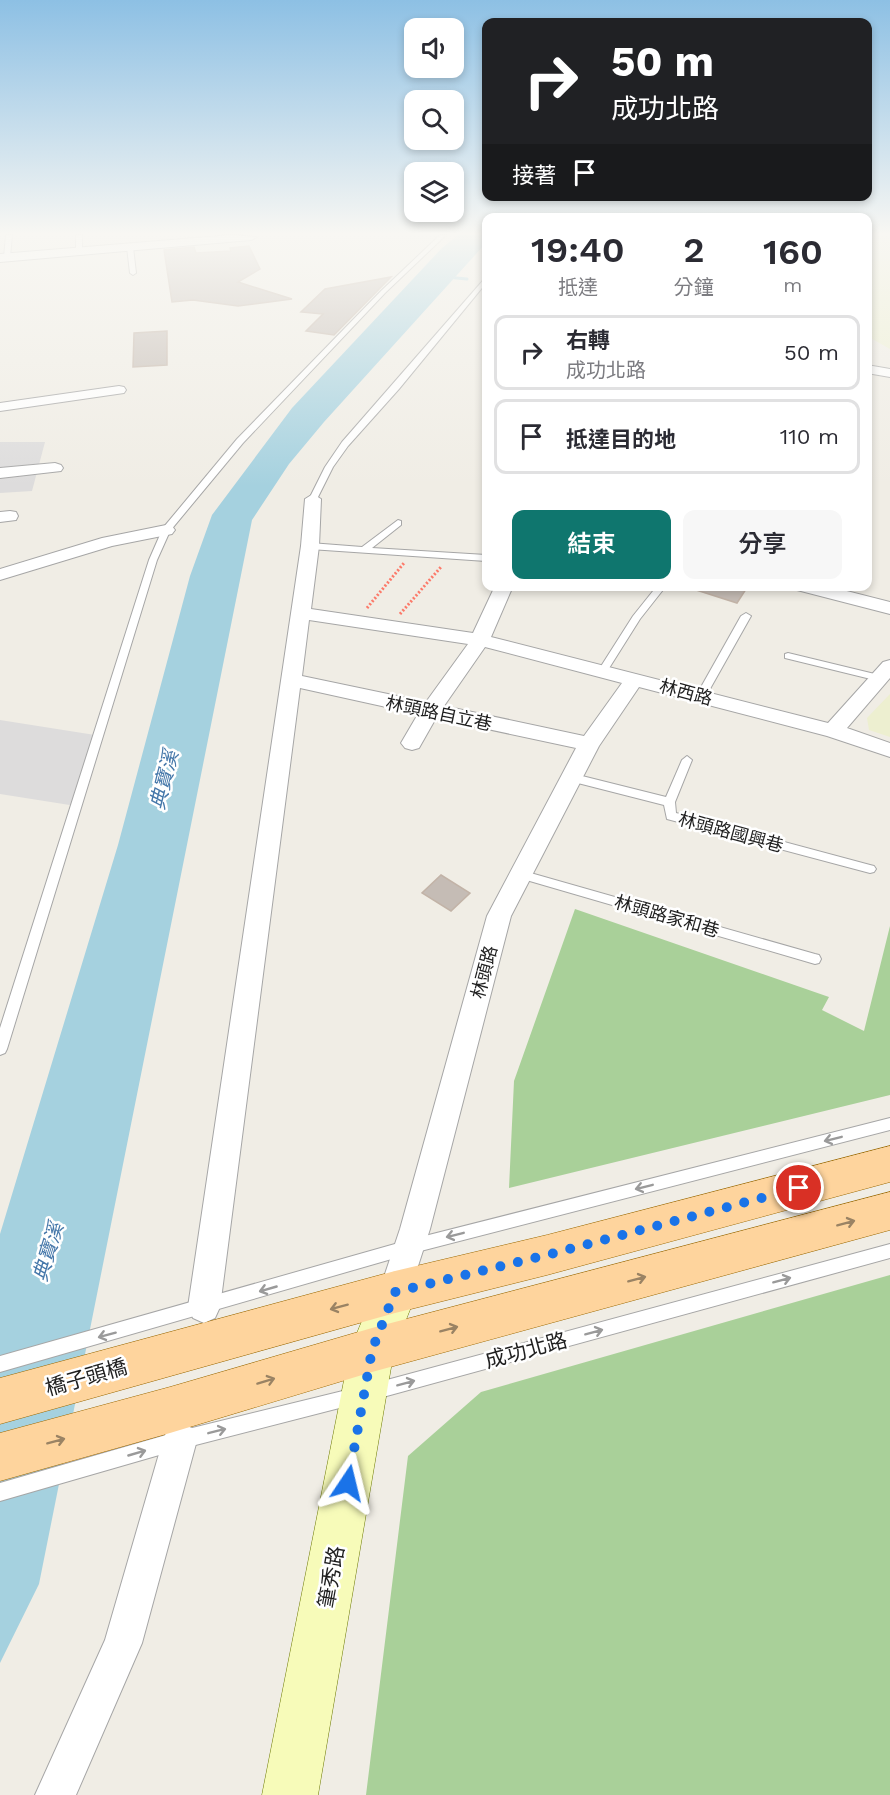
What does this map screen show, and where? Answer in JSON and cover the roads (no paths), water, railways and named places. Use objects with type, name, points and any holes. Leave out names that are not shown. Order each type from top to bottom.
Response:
[{"type":"main road","points":[[167,1336],[395,1292],[547,1255],[890,1164]]},
{"type":"main road","name":"成功北路","points":[[170,1432],[890,1211]]},
{"type":"main road","name":"橋子頭橋","points":[[0,1401],[167,1336]]},
{"type":"main road","points":[[0,1457],[170,1432]]},
{"type":"street","points":[[872,370],[890,373]]},
{"type":"street","points":[[0,407],[119,390]]},
{"type":"street","points":[[0,473],[55,468]]},
{"type":"street","points":[[204,1307],[310,546],[313,499]]},
{"type":"street","points":[[0,575],[108,542],[165,530]]},
{"type":"street","points":[[412,743],[430,711],[480,640],[502,591]]},
{"type":"street","points":[[823,591],[890,608]]},
{"type":"street","name":"林西路","points":[[300,613],[480,640],[833,731],[890,750]]},
{"type":"street","points":[[833,731],[884,672]]},
{"type":"street","name":"林頭路","points":[[395,1292],[499,916],[570,777],[589,744],[635,679]]},
{"type":"street","name":"林頭路自立巷","points":[[290,680],[589,744]]},
{"type":"street","name":"筆秀路","points":[[290,1795],[368,1372],[395,1292]]},
{"type":"street","points":[[55,1795],[123,1644],[170,1432]]},
{"type":"lane","points":[[0,1049],[153,560],[165,530],[240,441],[357,319]]},
{"type":"lane","points":[[313,499],[329,467],[345,444],[453,319]]},
{"type":"lane","points":[[364,550],[398,523]]},
{"type":"lane","points":[[310,546],[482,558]]},
{"type":"lane","points":[[603,671],[636,618],[658,591]]},
{"type":"lane","points":[[701,696],[746,616]]},
{"type":"lane","points":[[788,656],[884,672]]},
{"type":"lane","points":[[669,802],[687,760]]},
{"type":"lane","name":"林頭路國興巷","points":[[570,777],[669,802],[671,816],[870,869]]},
{"type":"lane","name":"林頭路家和巷","points":[[520,874],[814,959]]},
{"type":"lane","points":[[167,1336],[204,1307],[409,1247],[890,1124]]},
{"type":"lane","name":"成功北路","points":[[368,1372],[890,1251]]},
{"type":"lane","name":"橋子頭橋","points":[[0,1364],[167,1336]]},
{"type":"lane","points":[[0,1492],[170,1432]]},
{"type":"water","name":"典寶溪","points":[[376,319],[417,319],[289,464],[252,520],[39,1584],[0,1663],[0,1234],[118,845],[190,576],[212,515],[292,408]]}]
